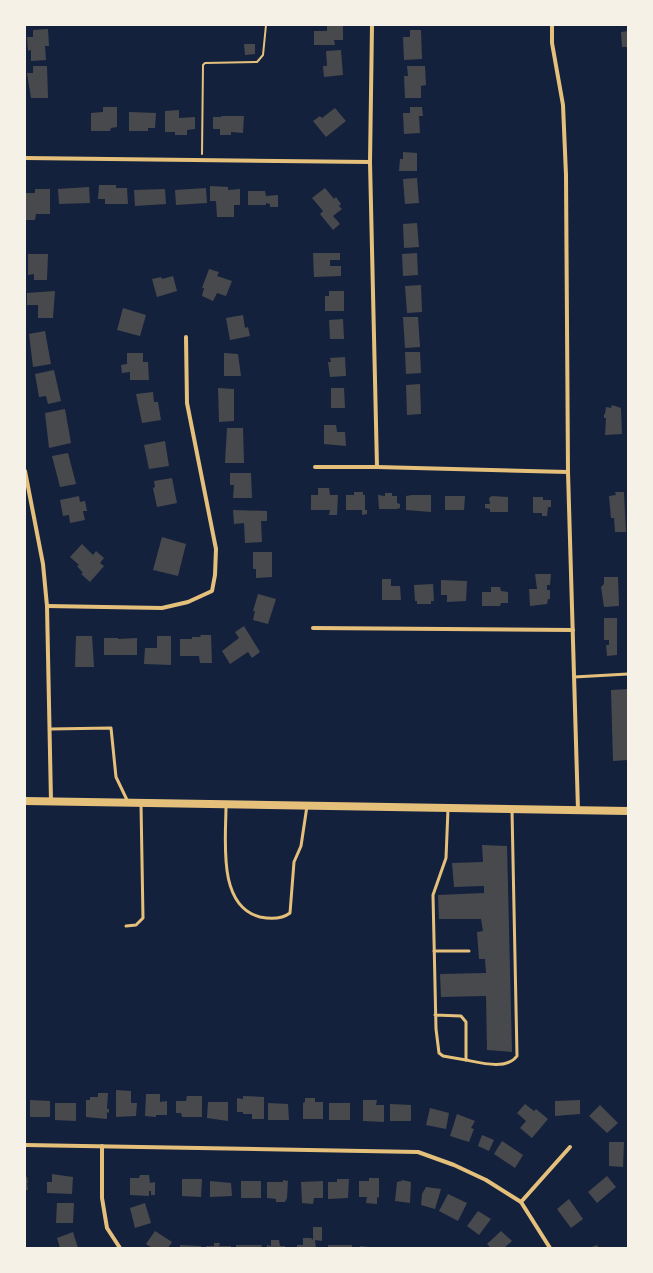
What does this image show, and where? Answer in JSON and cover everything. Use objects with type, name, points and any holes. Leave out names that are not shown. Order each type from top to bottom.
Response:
[{"type":"main road","points":[[25,801],[628,811]]},
{"type":"street","points":[[372,25],[370,162],[377,467]]},
{"type":"street","points":[[552,25],[552,43],[563,105],[566,176],[568,472],[578,811]]},
{"type":"street","points":[[25,158],[370,162]]},
{"type":"street","points":[[47,606],[162,608],[188,602],[212,591],[215,575],[216,549],[187,403],[186,337]]},
{"type":"street","points":[[315,467],[377,467],[568,472]]},
{"type":"street","points":[[25,471],[43,564],[47,606],[51,801]]},
{"type":"street","points":[[313,628],[573,630]]},
{"type":"street","points":[[25,1145],[418,1152],[454,1165],[486,1180],[521,1202],[550,1248]]},
{"type":"street","points":[[102,1146],[102,1198],[107,1228],[120,1248]]},
{"type":"street","points":[[521,1202],[570,1147]]},
{"type":"lane","points":[[574,677],[628,674]]},
{"type":"lane","points":[[50,729],[111,728],[116,777],[128,802]]},
{"type":"lane","points":[[126,926],[136,925],[142,918],[140,802]]},
{"type":"lane","points":[[226,804],[226,850],[229,881],[233,896],[243,909],[254,915],[276,918],[290,913],[294,862],[301,846],[307,805]]},
{"type":"lane","points":[[448,807],[446,858],[433,895],[435,1015],[439,1053],[443,1056],[486,1064],[507,1064],[514,1060],[517,1056],[512,808]]},
{"type":"lane","points":[[434,951],[469,950]]},
{"type":"lane","points":[[435,1015],[461,1016],[464,1018],[466,1022],[466,1060]]},
{"type":"path","points":[[202,160],[203,65],[205,63],[256,62],[263,55],[266,25]]},
{"type":"building","points":[[327,25],[343,25],[343,40],[334,40],[335,45],[314,45],[314,31],[327,31]]},
{"type":"building","points":[[48,29],[49,46],[45,46],[46,60],[31,61],[31,50],[28,51],[27,37],[33,37],[33,30]]},
{"type":"building","points":[[410,30],[421,30],[422,59],[404,60],[403,37],[410,37]]},
{"type":"building","points":[[628,31],[628,47],[622,47],[621,32]]},
{"type":"building","points":[[244,44],[255,44],[255,54],[245,55]]},
{"type":"building","points":[[341,50],[343,75],[324,77],[323,66],[327,66],[326,51]]},
{"type":"building","points":[[33,66],[47,66],[48,98],[31,98],[27,73],[33,73]]},
{"type":"building","points":[[407,66],[425,66],[426,85],[421,86],[421,98],[405,98],[404,76],[408,76]]},
{"type":"building","points":[[103,107],[117,107],[117,127],[111,128],[110,131],[91,131],[91,113],[103,112]]},
{"type":"building","points":[[410,107],[422,107],[423,116],[419,116],[420,133],[404,134],[403,113],[410,113]]},
{"type":"building","points":[[335,108],[346,121],[326,137],[313,121],[320,116],[322,118]]},
{"type":"building","points":[[179,110],[179,118],[195,117],[195,129],[187,130],[187,135],[175,135],[175,132],[165,132],[165,111]]},
{"type":"building","points":[[129,112],[156,113],[155,128],[148,128],[148,131],[129,131]]},
{"type":"building","points":[[244,116],[243,133],[231,132],[231,135],[220,135],[220,129],[213,129],[213,117]]},
{"type":"building","points":[[403,152],[417,153],[417,171],[399,171],[400,159],[403,159]]},
{"type":"building","points":[[417,178],[419,203],[405,204],[403,179]]},
{"type":"building","points":[[99,185],[116,185],[116,188],[127,188],[128,204],[105,204],[105,199],[98,199]]},
{"type":"building","points":[[210,186],[228,187],[228,190],[240,189],[240,205],[234,205],[234,217],[217,217],[216,201],[210,201]]},
{"type":"building","points":[[89,187],[90,203],[59,204],[58,189]]},
{"type":"building","points":[[206,188],[207,203],[176,205],[175,190]]},
{"type":"building","points":[[325,188],[334,199],[336,197],[341,204],[339,206],[342,209],[333,216],[340,224],[333,230],[320,214],[323,211],[312,198]]},
{"type":"building","points":[[35,189],[50,189],[50,214],[36,214],[35,220],[25,220],[25,193],[35,193]]},
{"type":"building","points":[[165,189],[166,204],[135,206],[134,190]]},
{"type":"building","points":[[248,191],[265,191],[266,196],[278,195],[278,207],[270,207],[270,204],[266,203],[266,205],[248,205]]},
{"type":"building","points":[[417,223],[419,247],[404,248],[403,224]]},
{"type":"building","points":[[313,253],[340,253],[340,260],[330,260],[330,266],[341,266],[341,276],[314,277]]},
{"type":"building","points":[[417,253],[418,275],[403,276],[402,254]]},
{"type":"building","points":[[28,254],[48,254],[47,280],[34,280],[34,274],[28,275]]},
{"type":"building","points":[[209,269],[219,272],[217,276],[232,281],[226,296],[217,293],[213,301],[202,296],[204,288],[202,288]]},
{"type":"building","points":[[173,276],[177,291],[157,297],[152,279],[161,277],[162,279]]},
{"type":"building","points":[[421,285],[422,312],[407,313],[405,286]]},
{"type":"building","points":[[55,291],[53,318],[38,318],[38,305],[27,305],[27,293]]},
{"type":"building","points":[[329,291],[344,291],[344,311],[325,311],[325,296],[329,296]]},
{"type":"building","points":[[123,308],[146,315],[140,336],[117,330]]},
{"type":"building","points":[[243,315],[245,328],[248,327],[250,336],[230,340],[226,318]]},
{"type":"building","points":[[403,317],[418,317],[420,347],[405,348]]},
{"type":"building","points":[[343,319],[344,339],[330,339],[329,320]]},
{"type":"building","points":[[45,331],[51,364],[33,367],[29,334]]},
{"type":"building","points":[[405,352],[420,352],[421,373],[406,374]]},
{"type":"building","points":[[127,353],[143,353],[143,362],[148,362],[149,380],[130,380],[130,372],[122,373],[121,365],[127,364]]},
{"type":"building","points":[[224,353],[238,354],[241,376],[224,376]]},
{"type":"building","points":[[345,357],[346,376],[330,377],[328,362],[331,362],[330,358]]},
{"type":"building","points":[[54,370],[61,401],[48,404],[46,396],[39,397],[35,374]]},
{"type":"building","points":[[420,384],[421,414],[407,415],[406,385]]},
{"type":"building","points":[[218,388],[234,389],[234,421],[219,422]]},
{"type":"building","points":[[331,388],[344,388],[345,408],[331,408]]},
{"type":"building","points":[[153,392],[154,402],[158,402],[161,420],[142,423],[136,394]]},
{"type":"building","points":[[612,405],[621,408],[622,434],[605,435],[606,418],[604,418],[604,414],[606,407],[611,408]]},
{"type":"building","points":[[65,409],[71,443],[49,448],[45,413]]},
{"type":"building","points":[[324,425],[336,425],[337,432],[345,432],[346,446],[324,444]]},
{"type":"building","points":[[227,428],[243,428],[244,463],[225,463]]},
{"type":"building","points":[[165,441],[169,466],[149,469],[144,445]]},
{"type":"building","points":[[68,453],[76,484],[60,487],[52,456]]},
{"type":"building","points":[[230,473],[251,473],[252,498],[233,498],[234,485],[230,485]]},
{"type":"building","points":[[172,478],[177,503],[157,507],[153,488],[155,487],[154,481]]},
{"type":"building","points":[[318,488],[329,488],[330,495],[338,495],[337,515],[329,515],[330,510],[311,510],[311,495],[318,495]]},
{"type":"building","points":[[354,492],[363,492],[363,495],[365,495],[365,510],[367,510],[367,514],[362,515],[362,510],[346,510],[346,495],[354,495]]},
{"type":"building","points":[[615,492],[624,492],[626,532],[615,532],[614,518],[611,518],[609,496],[616,495]]},
{"type":"building","points":[[385,493],[392,493],[392,496],[397,496],[397,503],[400,504],[400,508],[379,509],[378,495],[385,496]]},
{"type":"building","points":[[431,495],[431,512],[406,510],[406,496]]},
{"type":"building","points":[[79,496],[80,502],[85,501],[87,511],[83,511],[85,520],[70,523],[69,515],[63,516],[60,500]]},
{"type":"building","points":[[445,496],[465,496],[464,510],[445,510]]},
{"type":"building","points":[[492,496],[508,497],[508,512],[490,512],[490,509],[485,508],[485,504],[490,504],[489,498]]},
{"type":"building","points":[[533,497],[543,497],[543,500],[551,500],[551,507],[548,507],[547,516],[542,516],[542,513],[533,513]]},
{"type":"building","points":[[233,510],[267,511],[267,521],[261,521],[262,542],[245,543],[244,523],[234,524]]},
{"type":"building","points":[[162,537],[186,544],[178,576],[153,570]]},
{"type":"building","points":[[82,544],[93,555],[96,551],[104,558],[100,563],[104,566],[90,582],[81,574],[83,573],[77,566],[79,565],[70,557]]},
{"type":"building","points":[[253,552],[272,552],[272,577],[256,578],[256,569],[253,569]]},
{"type":"building","points":[[535,574],[551,574],[550,585],[547,585],[547,590],[550,590],[550,599],[548,599],[547,604],[530,606],[529,589],[537,589]]},
{"type":"building","points":[[604,577],[618,577],[619,606],[604,607],[601,587],[604,584]]},
{"type":"building","points":[[382,579],[391,579],[391,586],[400,586],[401,600],[382,600]]},
{"type":"building","points":[[441,580],[467,581],[466,601],[447,602],[447,595],[441,595]]},
{"type":"building","points":[[433,584],[434,601],[431,601],[431,604],[417,604],[417,601],[415,601],[414,585]]},
{"type":"building","points":[[491,587],[500,587],[501,591],[508,592],[508,603],[501,603],[500,606],[482,606],[482,592],[491,592]]},
{"type":"building","points":[[258,594],[276,599],[268,624],[253,620],[255,611],[253,611]]},
{"type":"building","points":[[604,618],[617,618],[617,655],[607,656],[606,645],[609,645],[609,640],[604,640]]},
{"type":"building","points":[[244,626],[260,652],[252,658],[248,652],[230,664],[222,651],[239,638],[235,632]]},
{"type":"building","points":[[200,635],[211,635],[212,663],[200,663],[199,656],[180,656],[180,639],[192,639],[192,637],[201,637]]},
{"type":"building","points":[[76,636],[92,636],[94,667],[75,667]]},
{"type":"building","points":[[157,636],[171,636],[171,665],[144,664],[145,648],[157,648]]},
{"type":"building","points":[[104,638],[137,638],[137,655],[104,655]]},
{"type":"building","points":[[628,689],[628,760],[613,761],[611,690]]},
{"type":"building","points":[[482,845],[507,846],[512,1052],[487,1050],[486,996],[441,997],[440,974],[486,973],[485,959],[479,959],[477,932],[483,931],[481,919],[439,919],[438,895],[484,893],[484,886],[454,887],[452,863],[483,862]]},
{"type":"building","points":[[116,1090],[131,1091],[131,1103],[137,1103],[136,1116],[116,1117]]},
{"type":"building","points":[[98,1093],[108,1093],[107,1109],[109,1109],[109,1113],[107,1112],[107,1119],[86,1117],[86,1100],[90,1100],[90,1097],[98,1097]]},
{"type":"building","points":[[146,1094],[160,1094],[160,1102],[167,1101],[167,1115],[156,1115],[156,1117],[145,1116]]},
{"type":"building","points":[[187,1096],[202,1096],[202,1117],[182,1117],[181,1113],[176,1113],[176,1101],[186,1101]]},
{"type":"building","points":[[243,1096],[264,1097],[264,1119],[252,1119],[252,1114],[237,1112],[237,1098],[243,1099]]},
{"type":"building","points":[[305,1098],[315,1098],[315,1102],[323,1102],[323,1119],[303,1119],[303,1103],[305,1102]]},
{"type":"building","points":[[30,1100],[50,1101],[50,1117],[30,1117]]},
{"type":"building","points":[[363,1100],[377,1100],[376,1105],[384,1105],[384,1122],[363,1121]]},
{"type":"building","points":[[580,1100],[580,1114],[555,1116],[555,1101]]},
{"type":"building","points":[[208,1102],[228,1102],[228,1121],[207,1118]]},
{"type":"building","points":[[55,1103],[76,1103],[76,1121],[55,1120]]},
{"type":"building","points":[[268,1103],[288,1104],[289,1120],[268,1120]]},
{"type":"building","points":[[329,1103],[350,1103],[350,1120],[329,1120]]},
{"type":"building","points":[[390,1104],[411,1105],[411,1121],[390,1121]]},
{"type":"building","points":[[525,1104],[534,1111],[536,1109],[548,1119],[532,1138],[520,1128],[526,1121],[517,1113]]},
{"type":"building","points":[[600,1105],[618,1123],[607,1133],[589,1116]]},
{"type":"building","points":[[430,1108],[449,1113],[446,1129],[426,1125]]},
{"type":"building","points":[[457,1114],[475,1121],[471,1128],[474,1129],[469,1142],[450,1136]]},
{"type":"building","points":[[482,1135],[494,1140],[489,1151],[478,1146]]},
{"type":"building","points":[[502,1141],[523,1155],[515,1168],[494,1154]]},
{"type":"building","points":[[609,1142],[624,1142],[623,1167],[609,1166]]},
{"type":"building","points":[[52,1174],[73,1177],[72,1194],[47,1193],[47,1182],[52,1182]]},
{"type":"building","points":[[140,1175],[149,1175],[150,1183],[155,1182],[155,1195],[151,1195],[151,1191],[149,1191],[149,1196],[130,1195],[130,1178],[139,1178]]},
{"type":"building","points":[[25,1176],[27,1177],[28,1190],[25,1190]]},
{"type":"building","points":[[607,1176],[616,1187],[597,1203],[588,1192]]},
{"type":"building","points":[[369,1178],[379,1178],[379,1198],[377,1197],[377,1204],[366,1203],[367,1197],[359,1197],[359,1181],[369,1181]]},
{"type":"building","points":[[182,1179],[202,1179],[201,1197],[182,1196]]},
{"type":"building","points":[[337,1179],[349,1179],[348,1198],[328,1199],[328,1182],[337,1182]]},
{"type":"building","points":[[283,1180],[288,1181],[287,1198],[285,1202],[276,1202],[276,1199],[267,1198],[267,1182],[283,1182]]},
{"type":"building","points":[[402,1180],[411,1182],[410,1203],[395,1201],[397,1182],[401,1182]]},
{"type":"building","points":[[210,1181],[231,1183],[232,1196],[210,1197]]},
{"type":"building","points":[[241,1181],[261,1181],[261,1198],[241,1198]]},
{"type":"building","points":[[323,1181],[323,1198],[314,1198],[313,1204],[302,1203],[301,1182]]},
{"type":"building","points":[[426,1187],[441,1189],[435,1209],[421,1205],[422,1194]]},
{"type":"building","points":[[448,1194],[467,1203],[458,1221],[439,1211]]},
{"type":"building","points":[[569,1199],[583,1219],[571,1228],[557,1209]]},
{"type":"building","points":[[57,1203],[74,1203],[73,1223],[56,1223]]},
{"type":"building","points":[[145,1203],[151,1223],[135,1228],[130,1208]]},
{"type":"building","points":[[478,1211],[491,1219],[479,1235],[467,1226]]},
{"type":"building","points":[[313,1227],[322,1227],[322,1241],[315,1240],[316,1248],[297,1248],[297,1245],[303,1245],[303,1238],[311,1238],[313,1240]]},
{"type":"building","points":[[155,1231],[172,1242],[168,1248],[152,1248],[146,1244]]},
{"type":"building","points":[[501,1231],[512,1241],[504,1248],[491,1248],[487,1244]]},
{"type":"building","points":[[73,1232],[78,1248],[60,1248],[57,1238]]},
{"type":"building","points":[[271,1240],[279,1240],[280,1246],[285,1246],[285,1248],[267,1248],[267,1245],[271,1246]]},
{"type":"building","points":[[214,1243],[220,1243],[219,1246],[231,1246],[231,1248],[206,1248],[206,1246],[214,1246]]},
{"type":"building","points":[[180,1245],[201,1246],[201,1248],[180,1248]]},
{"type":"building","points":[[236,1245],[262,1245],[261,1248],[236,1248]]},
{"type":"building","points":[[328,1245],[352,1245],[352,1248],[328,1248]]},
{"type":"building","points":[[597,1245],[599,1248],[589,1248]]},
{"type":"building","points":[[360,1246],[369,1247],[369,1248],[360,1248]]}]
